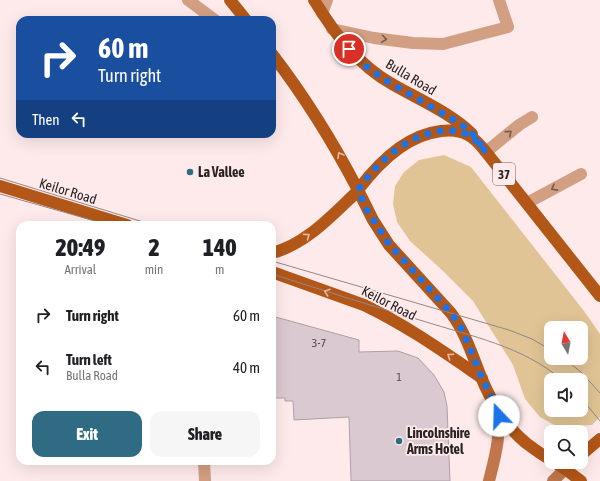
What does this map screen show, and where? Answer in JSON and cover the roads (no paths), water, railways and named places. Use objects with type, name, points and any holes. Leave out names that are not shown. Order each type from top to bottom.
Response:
[{"type":"main road","points":[[230,0],[243,16]]},
{"type":"main road","name":"Bulla Road","points":[[314,0],[332,29],[367,67],[390,84],[461,124],[472,133],[486,152]]},
{"type":"main road","points":[[276,59],[328,135],[358,190],[367,210],[389,244],[451,313],[458,323],[482,378],[497,408],[509,426],[534,450],[544,456]]},
{"type":"main road","name":"37","points":[[358,190],[370,174],[398,148],[411,140],[428,133],[445,131],[454,131],[467,134],[474,138],[486,152],[600,296]]},
{"type":"main road","name":"Keilor Road","points":[[0,186],[114,221]]},
{"type":"main road","points":[[276,252],[290,247],[305,238],[358,190]]},
{"type":"main road","name":"Keilor Road","points":[[276,273],[375,310],[416,334],[482,378]]},
{"type":"main road","points":[[489,481],[498,438],[499,422],[497,408]]},
{"type":"main road","points":[[588,449],[600,439]]},
{"type":"main road","points":[[552,481],[566,469]]},
{"type":"main road","points":[[571,469],[581,481]]},
{"type":"street","points":[[188,0],[210,16]]},
{"type":"street","points":[[322,13],[327,0]]},
{"type":"street","points":[[332,29],[374,38],[405,42],[443,44],[508,28],[499,0]]},
{"type":"street","points":[[276,64],[285,70]]},
{"type":"street","points":[[486,152],[519,125],[532,117]]},
{"type":"street","points":[[526,203],[581,174]]},
{"type":"street","points":[[204,465],[205,481]]},
{"type":"tram line","points":[[0,178],[140,221]]},
{"type":"tram line","points":[[0,194],[95,221]]},
{"type":"tram line","points":[[276,262],[509,330],[532,339],[544,346]]},
{"type":"tram line","points":[[276,275],[496,343],[513,350],[547,368],[553,373]]},
{"type":"tram line","points":[[572,365],[581,372],[600,393]]},
{"type":"tram line","points":[[588,406],[600,421]]},
{"type":"place","name":"La Vallee","points":[[190,172]]},
{"type":"place","name":"Lincolnshire Arms Hotel","points":[[399,441]]}]
